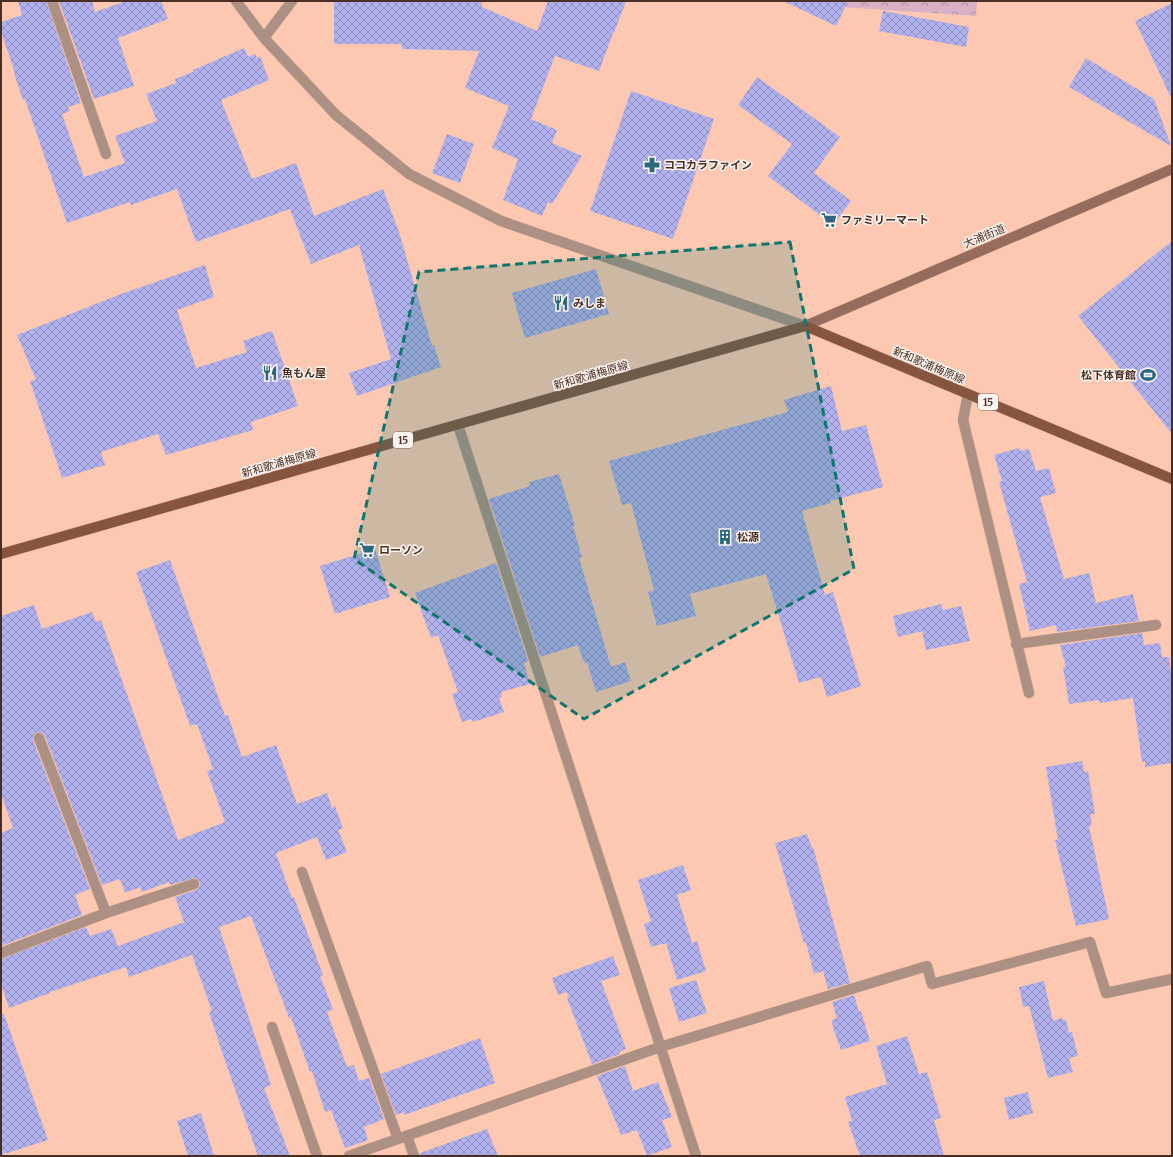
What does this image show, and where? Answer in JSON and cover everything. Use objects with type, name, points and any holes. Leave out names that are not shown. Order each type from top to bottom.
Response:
[{"type":"main road","name":"新和歌浦梅原線","points":[[1,554],[805,326],[1172,479]]},
{"type":"street","points":[[52,1],[106,154]]},
{"type":"street","points":[[236,1],[264,38],[336,115],[409,174],[501,221],[805,326]]},
{"type":"street","points":[[264,38],[292,1]]},
{"type":"street","name":"大浦街道","points":[[805,326],[1172,169]]},
{"type":"street","points":[[968,394],[963,420],[1029,693]]},
{"type":"street","points":[[458,425],[696,1156]]},
{"type":"street","points":[[1016,644],[1156,625]]},
{"type":"street","points":[[39,738],[106,913]]},
{"type":"street","points":[[302,872],[403,1137],[414,1156]]},
{"type":"street","points":[[1,953],[106,913],[194,884]]},
{"type":"street","points":[[349,1156],[660,1047],[928,966],[932,984],[1090,942],[1106,993],[1172,979]]},
{"type":"street","points":[[272,1027],[318,1156]]},
{"type":"highlighted area","points":[[790,242],[854,569],[584,719],[354,559],[419,272]]},
{"type":"green space","points":[[833,1],[977,1],[976,16],[841,7]]},
{"type":"building","points":[[18,1],[46,1],[81,103],[68,107],[70,111],[62,114],[84,177],[125,163],[115,136],[157,121],[146,94],[176,83],[175,79],[244,48],[248,57],[255,54],[257,58],[260,56],[269,80],[221,100],[252,179],[296,163],[314,216],[383,189],[399,232],[432,346],[434,345],[441,367],[357,396],[349,373],[391,359],[359,245],[311,264],[290,209],[196,242],[177,189],[131,205],[130,202],[67,223],[25,99],[23,100],[1,31],[1,22],[22,15]]},
{"type":"building","points":[[59,1],[92,1],[95,12],[126,1],[161,1],[168,19],[118,38],[134,86],[94,99]]},
{"type":"building","points":[[334,1],[482,1],[482,7],[537,31],[548,1],[626,1],[599,71],[555,56],[531,119],[557,130],[552,143],[582,156],[552,204],[548,202],[542,216],[503,200],[518,159],[492,148],[509,106],[465,88],[479,51],[402,49],[402,44],[334,44]]},
{"type":"building","points":[[783,1],[848,1],[836,26]]},
{"type":"building","points":[[1172,3],[1172,100],[1135,21]]},
{"type":"building","points":[[883,11],[969,27],[966,47],[879,31]]},
{"type":"building","points":[[1086,58],[1154,99],[1171,146],[1069,87]]},
{"type":"building","points":[[757,77],[840,137],[814,173],[851,201],[833,225],[768,176],[792,144],[738,105]]},
{"type":"building","name":"ココカラファイン","points":[[631,91],[714,119],[673,239],[590,211]]},
{"type":"building","points":[[447,134],[474,144],[460,183],[432,173]]},
{"type":"building","name":"松下体育館","points":[[1172,241],[1172,434],[1078,316]]},
{"type":"building","points":[[205,265],[214,297],[177,310],[196,368],[247,352],[243,341],[272,331],[298,406],[251,422],[253,430],[166,455],[158,434],[101,452],[105,465],[62,478],[30,381],[36,380],[17,335],[121,294]]},
{"type":"building","name":"みしま","points":[[596,269],[609,314],[525,338],[512,293]]},
{"type":"building","name":"松源","points":[[831,386],[842,431],[866,425],[883,487],[830,501],[831,503],[802,511],[825,595],[833,592],[861,686],[827,697],[821,677],[799,683],[766,574],[690,594],[696,616],[657,626],[648,592],[654,590],[631,503],[622,505],[609,461],[788,412],[784,400]]},
{"type":"building","points":[[1019,448],[1020,451],[1029,449],[1036,471],[1049,468],[1056,493],[1040,497],[1064,579],[1089,573],[1096,603],[1133,594],[1139,621],[1057,632],[1056,625],[1030,631],[1019,584],[1027,582],[999,482],[1002,481],[994,455]]},
{"type":"building","points":[[559,474],[575,526],[573,526],[582,557],[579,558],[611,667],[625,662],[631,681],[596,692],[587,662],[584,663],[578,645],[540,657],[489,499],[530,486],[529,482]]},
{"type":"building","points":[[375,549],[390,597],[335,614],[320,566]]},
{"type":"building","points":[[170,560],[225,716],[228,715],[242,757],[276,745],[297,804],[327,793],[332,808],[335,806],[343,828],[338,830],[347,852],[326,860],[317,837],[276,853],[292,898],[294,897],[323,975],[320,976],[333,1009],[327,1012],[347,1067],[354,1065],[359,1081],[369,1078],[384,1119],[364,1127],[368,1140],[345,1148],[331,1110],[325,1112],[312,1071],[310,1072],[291,1017],[289,1018],[251,916],[219,927],[271,1085],[264,1088],[290,1156],[258,1156],[221,1049],[209,1012],[212,1011],[192,955],[129,977],[126,967],[50,992],[9,1008],[1,984],[1,959],[86,927],[90,936],[111,929],[118,946],[184,922],[175,897],[196,890],[200,886],[200,882],[195,878],[170,885],[169,882],[142,892],[140,887],[125,893],[120,879],[102,885],[45,736],[43,733],[37,732],[34,734],[33,740],[90,889],[75,895],[82,915],[1,946],[1,833],[13,828],[1,794],[1,616],[34,605],[42,629],[92,612],[96,622],[101,620],[178,840],[225,822],[207,771],[213,769],[197,724],[190,726],[136,572]]},
{"type":"building","points":[[496,563],[528,661],[524,663],[530,684],[501,692],[502,697],[499,698],[504,712],[473,722],[472,719],[462,722],[452,694],[458,692],[438,635],[431,638],[415,593]]},
{"type":"building","points":[[941,604],[943,610],[961,606],[970,641],[926,650],[922,631],[898,637],[893,616]]},
{"type":"building","points":[[1142,633],[1144,645],[1160,643],[1162,657],[1169,657],[1172,680],[1172,763],[1145,767],[1145,761],[1142,762],[1133,698],[1100,703],[1099,700],[1069,704],[1063,667],[1066,667],[1060,645]]},
{"type":"building","points":[[1082,761],[1084,772],[1088,771],[1095,814],[1090,814],[1092,825],[1089,826],[1109,919],[1076,926],[1055,840],[1058,840],[1046,767]]},
{"type":"building","points":[[807,834],[812,848],[813,847],[850,983],[828,989],[823,971],[814,974],[806,942],[804,943],[775,843]]},
{"type":"building","points":[[683,865],[691,890],[677,895],[692,943],[697,941],[706,971],[677,980],[666,943],[651,947],[644,924],[651,921],[638,880]]},
{"type":"building","points":[[613,956],[620,975],[601,981],[626,1049],[619,1052],[620,1054],[592,1064],[567,998],[569,997],[567,992],[558,995],[552,978]]},
{"type":"building","points":[[696,980],[707,1013],[679,1022],[669,988]]},
{"type":"building","points":[[1044,981],[1053,1021],[1062,1018],[1063,1020],[1066,1020],[1069,1033],[1072,1032],[1078,1056],[1069,1058],[1073,1072],[1048,1078],[1029,1006],[1023,1007],[1019,987]]},
{"type":"building","points":[[854,995],[859,1012],[861,1011],[870,1041],[841,1050],[833,1028],[832,1020],[837,1018],[832,1002]]},
{"type":"building","points":[[1,1014],[4,1014],[48,1140],[1,1155]]},
{"type":"building","points":[[907,1036],[919,1074],[927,1072],[941,1118],[934,1120],[944,1156],[860,1156],[848,1122],[852,1121],[845,1097],[887,1084],[876,1046]]},
{"type":"building","points":[[480,1038],[495,1083],[404,1115],[403,1112],[396,1115],[381,1074]]},
{"type":"building","points":[[625,1066],[633,1091],[658,1082],[672,1117],[662,1120],[672,1147],[647,1156],[637,1130],[621,1135],[597,1076]]},
{"type":"building","points":[[1028,1092],[1033,1113],[1009,1120],[1004,1098]]},
{"type":"building","points":[[201,1113],[214,1156],[188,1156],[177,1121]]},
{"type":"building","points":[[487,1129],[498,1156],[421,1156],[420,1153]]},
{"type":"place","name":"ココカラファイン","points":[[652,165]]},
{"type":"place","name":"ファミリーマート","points":[[829,220]]},
{"type":"place","name":"みしま","points":[[561,303]]},
{"type":"place","name":"魚もん屋","points":[[270,373]]},
{"type":"place","name":"松下体育館","points":[[1148,375]]},
{"type":"place","name":"松源","points":[[725,537]]},
{"type":"place","name":"ローソン","points":[[367,550]]}]
